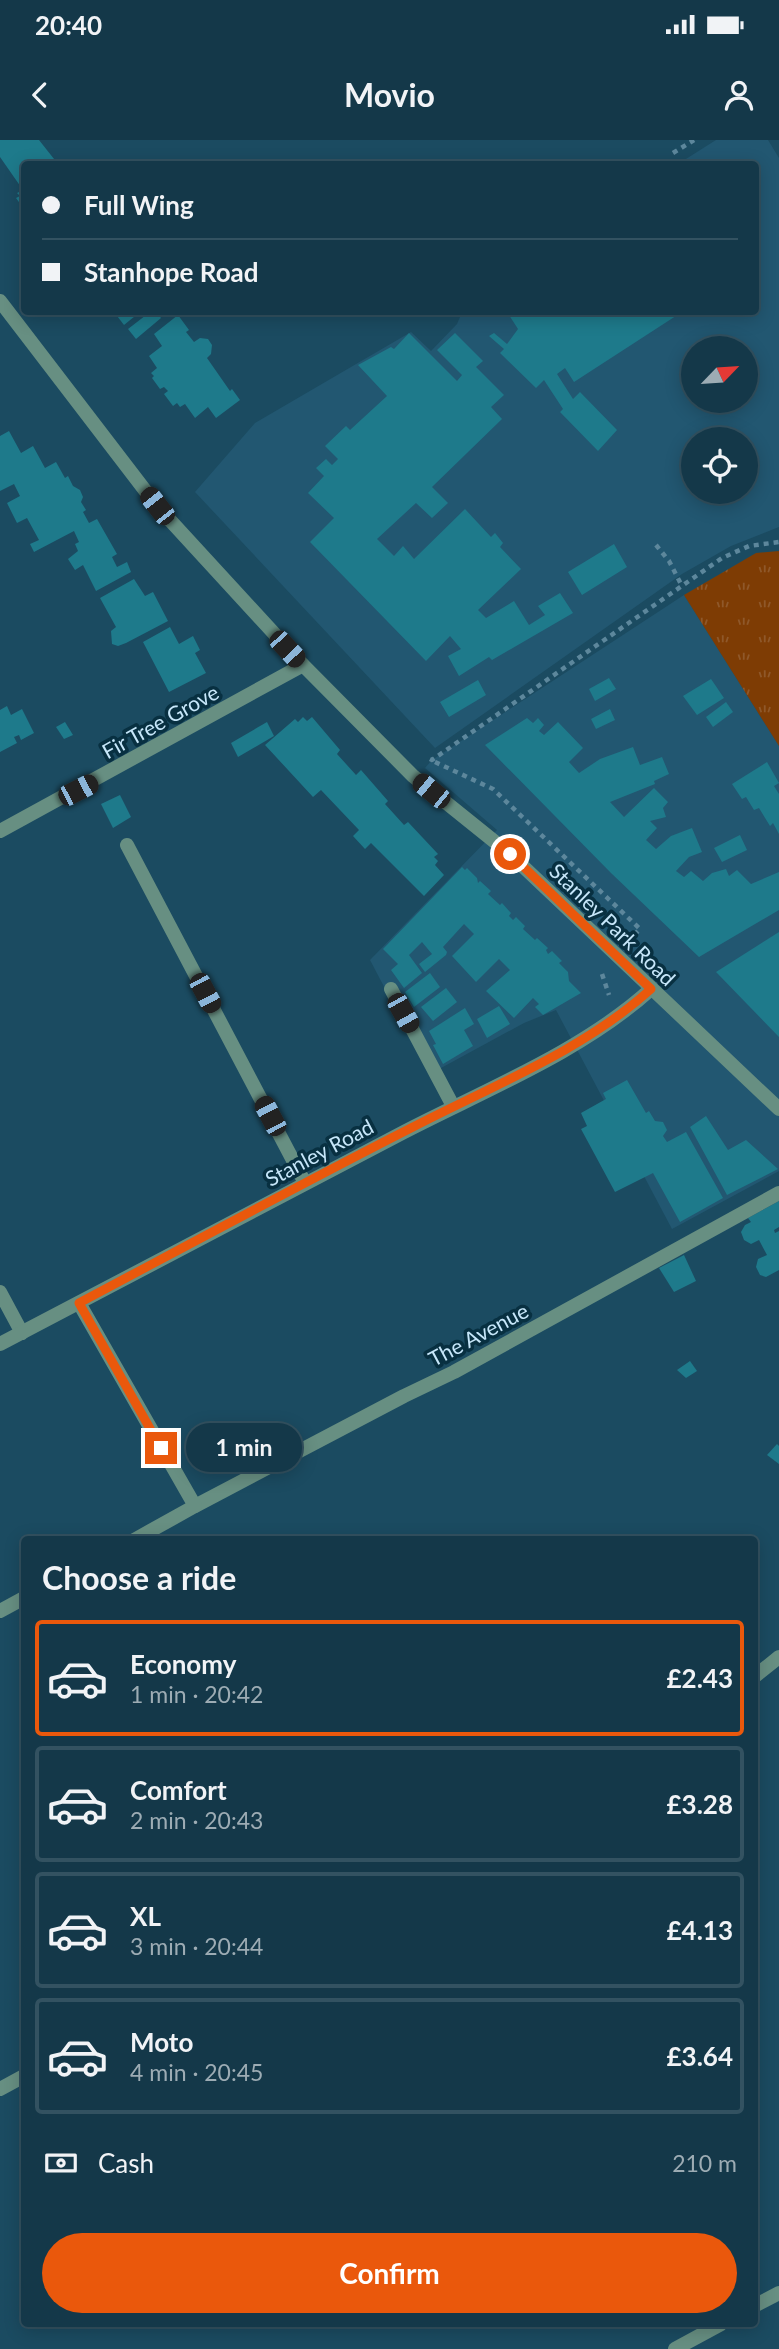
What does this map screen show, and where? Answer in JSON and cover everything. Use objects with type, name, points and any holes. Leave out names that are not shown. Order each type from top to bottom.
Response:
[{"type":"street","name":"Stanley Park Road","points":[[0,301],[157,506],[303,666],[413,776],[510,854],[779,1110]]},
{"type":"street","name":"Fir Tree Grove","points":[[0,831],[303,666]]},
{"type":"street","points":[[127,845],[305,1182]]},
{"type":"street","points":[[391,989],[453,1106]]},
{"type":"street","name":"Stanley Road","points":[[0,1344],[305,1182],[562,1051],[611,1023],[651,989]]},
{"type":"street","name":"The Avenue","points":[[141,1536],[454,1372],[779,1193]]},
{"type":"street","points":[[0,1292],[22,1333]]},
{"type":"street","points":[[79,1303],[195,1506]]},
{"type":"street","points":[[0,1611],[21,1600]]},
{"type":"street","points":[[758,1674],[779,1657]]},
{"type":"street","points":[[0,2089],[21,2078]]},
{"type":"street","points":[[758,2304],[779,2293]]},
{"type":"street","points":[[675,2349],[715,2327]]},
{"type":"path","points":[[673,153],[694,140]]},
{"type":"path","points":[[432,760],[722,558],[749,546],[779,542]]},
{"type":"path","points":[[656,545],[669,561],[682,586]]},
{"type":"path","points":[[423,751],[432,760],[493,789],[640,929],[634,935]]},
{"type":"path","points":[[601,973],[610,999]]},
{"type":"shaded area","points":[[716,140],[768,140],[779,158],[779,527],[731,546],[682,574],[435,748],[195,492],[255,423],[411,332],[431,351],[457,324],[461,315],[759,315],[759,161],[683,161]]},
{"type":"shaded area","points":[[684,595],[779,746],[779,1171],[672,1229],[556,1010],[524,1023],[430,1074],[370,960],[497,830],[425,768],[432,760]]},
{"type":"green space","points":[[779,551],[779,746],[684,595],[756,553]]},
{"type":"building","points":[[0,140],[39,140],[56,161],[21,161],[21,187],[0,157]]},
{"type":"building","points":[[21,191],[21,205],[16,198],[20,196],[17,193]]},
{"type":"building","points":[[116,315],[136,315],[124,325]]},
{"type":"building","points":[[146,315],[159,315],[161,318],[136,339],[128,329]]},
{"type":"building","points":[[178,315],[194,342],[200,338],[208,339],[212,345],[211,354],[207,358],[230,391],[232,389],[240,400],[216,418],[208,407],[195,418],[185,404],[180,407],[177,403],[173,406],[164,394],[168,391],[164,387],[160,389],[152,378],[154,376],[151,373],[157,368],[149,356],[162,346],[154,334]]},
{"type":"building","points":[[509,315],[677,315],[574,382],[565,368],[557,374],[573,399],[580,392],[617,430],[598,451],[560,412],[563,409],[544,380],[536,388],[500,353],[504,349],[489,336],[494,333],[507,344],[518,329]]},
{"type":"building","points":[[409,333],[457,381],[462,375],[437,350],[455,333],[483,361],[476,367],[504,395],[491,407],[502,419],[432,487],[448,503],[432,518],[416,503],[377,539],[394,556],[403,546],[414,559],[465,509],[491,537],[495,533],[503,543],[500,547],[521,569],[478,610],[486,618],[514,601],[529,625],[545,615],[538,606],[560,593],[573,613],[492,660],[489,657],[459,676],[448,656],[461,649],[450,636],[426,661],[310,542],[334,518],[308,493],[324,476],[316,468],[326,459],[332,465],[338,459],[325,446],[346,426],[350,430],[387,396],[358,365],[391,347],[394,349]]},
{"type":"building","points":[[9,431],[21,453],[33,446],[45,468],[56,462],[65,478],[68,476],[73,486],[80,490],[83,497],[81,502],[86,510],[83,512],[89,523],[97,519],[117,554],[112,557],[117,567],[127,562],[131,572],[96,591],[83,565],[75,570],[68,559],[78,551],[75,544],[79,542],[74,531],[34,552],[30,544],[39,540],[27,518],[17,523],[7,503],[20,496],[14,484],[0,491],[0,436]]},
{"type":"building","points":[[614,544],[627,567],[582,595],[568,572]]},
{"type":"building","points":[[134,579],[145,596],[153,592],[168,621],[118,646],[112,644],[111,631],[116,627],[100,598]]},
{"type":"building","points":[[170,627],[179,644],[193,636],[200,650],[195,653],[206,673],[169,692],[143,642]]},
{"type":"building","points":[[609,678],[616,689],[595,701],[589,689]]},
{"type":"building","points":[[711,679],[724,698],[697,715],[683,696]]},
{"type":"building","points":[[478,680],[486,695],[449,717],[440,702]]},
{"type":"building","points":[[726,702],[733,712],[713,727],[706,717]]},
{"type":"building","points":[[7,706],[11,715],[22,709],[34,733],[21,740],[19,735],[14,737],[17,743],[0,752],[0,710]]},
{"type":"building","points":[[610,709],[615,720],[596,729],[591,719]]},
{"type":"building","points":[[303,717],[307,721],[312,717],[340,750],[337,754],[356,775],[361,770],[388,801],[385,804],[404,825],[408,822],[438,854],[434,857],[438,861],[435,865],[444,875],[424,896],[371,843],[365,849],[353,836],[359,830],[321,790],[313,797],[265,745],[295,719],[298,722]]},
{"type":"building","points":[[527,718],[533,723],[538,718],[544,725],[539,731],[544,735],[558,722],[583,748],[569,762],[579,773],[600,759],[633,747],[640,765],[662,757],[669,774],[654,781],[655,784],[610,802],[624,817],[654,788],[668,802],[663,808],[666,817],[650,821],[657,828],[646,840],[656,849],[671,836],[692,828],[702,852],[689,857],[676,871],[684,877],[691,871],[703,881],[712,873],[726,869],[729,876],[737,870],[751,884],[779,872],[779,910],[699,957],[611,873],[485,745]]},
{"type":"building","points":[[65,722],[73,735],[64,739],[56,727]]},
{"type":"building","points":[[267,722],[274,736],[238,757],[231,743]]},
{"type":"building","points":[[767,762],[779,783],[774,786],[779,794],[779,834],[773,823],[770,826],[759,808],[754,810],[746,797],[742,799],[732,784]]},
{"type":"building","points":[[120,795],[131,817],[113,828],[101,804]]},
{"type":"building","points":[[740,835],[747,850],[722,862],[714,848]]},
{"type":"building","points":[[462,867],[465,870],[467,868],[477,878],[478,883],[480,881],[491,891],[488,894],[500,905],[502,903],[511,913],[509,916],[513,920],[516,917],[525,926],[523,929],[548,948],[548,954],[552,951],[562,961],[559,963],[568,972],[569,981],[581,993],[543,1015],[535,1007],[539,1004],[533,998],[514,1018],[486,991],[510,970],[499,959],[476,982],[452,956],[474,934],[464,924],[443,947],[446,955],[425,972],[419,964],[432,954],[422,942],[409,955],[422,973],[404,988],[391,970],[398,964],[383,949]]},
{"type":"building","points":[[779,932],[779,1037],[716,972]]},
{"type":"building","points":[[430,973],[440,987],[414,1007],[405,992]]},
{"type":"building","points":[[446,988],[457,1002],[433,1021],[421,1007]]},
{"type":"building","points":[[499,1006],[510,1024],[487,1038],[477,1019]]},
{"type":"building","points":[[465,1008],[474,1024],[464,1030],[473,1046],[443,1064],[429,1031]]},
{"type":"building","points":[[627,1080],[646,1113],[649,1111],[655,1121],[663,1122],[667,1130],[663,1136],[667,1142],[686,1132],[723,1198],[680,1222],[653,1173],[615,1192],[581,1129],[587,1126],[581,1113],[606,1099],[603,1093]]},
{"type":"building","points":[[706,1116],[728,1150],[746,1140],[778,1169],[727,1195],[690,1127]]},
{"type":"building","points":[[779,1201],[779,1227],[774,1230],[775,1233],[779,1231],[779,1270],[766,1277],[760,1275],[756,1267],[758,1259],[767,1255],[759,1240],[751,1244],[744,1240],[741,1232],[745,1225],[751,1222],[748,1218]]},
{"type":"building","points":[[684,1255],[696,1281],[674,1292],[659,1268]]},
{"type":"building","points":[[690,1361],[697,1371],[686,1378],[677,1370]]},
{"type":"building","points":[[777,1444],[779,1446],[779,1464],[767,1455]]},
{"type":"route","points":[[161,1448],[79,1303],[305,1182],[562,1051],[611,1023],[651,989],[510,854]]}]
